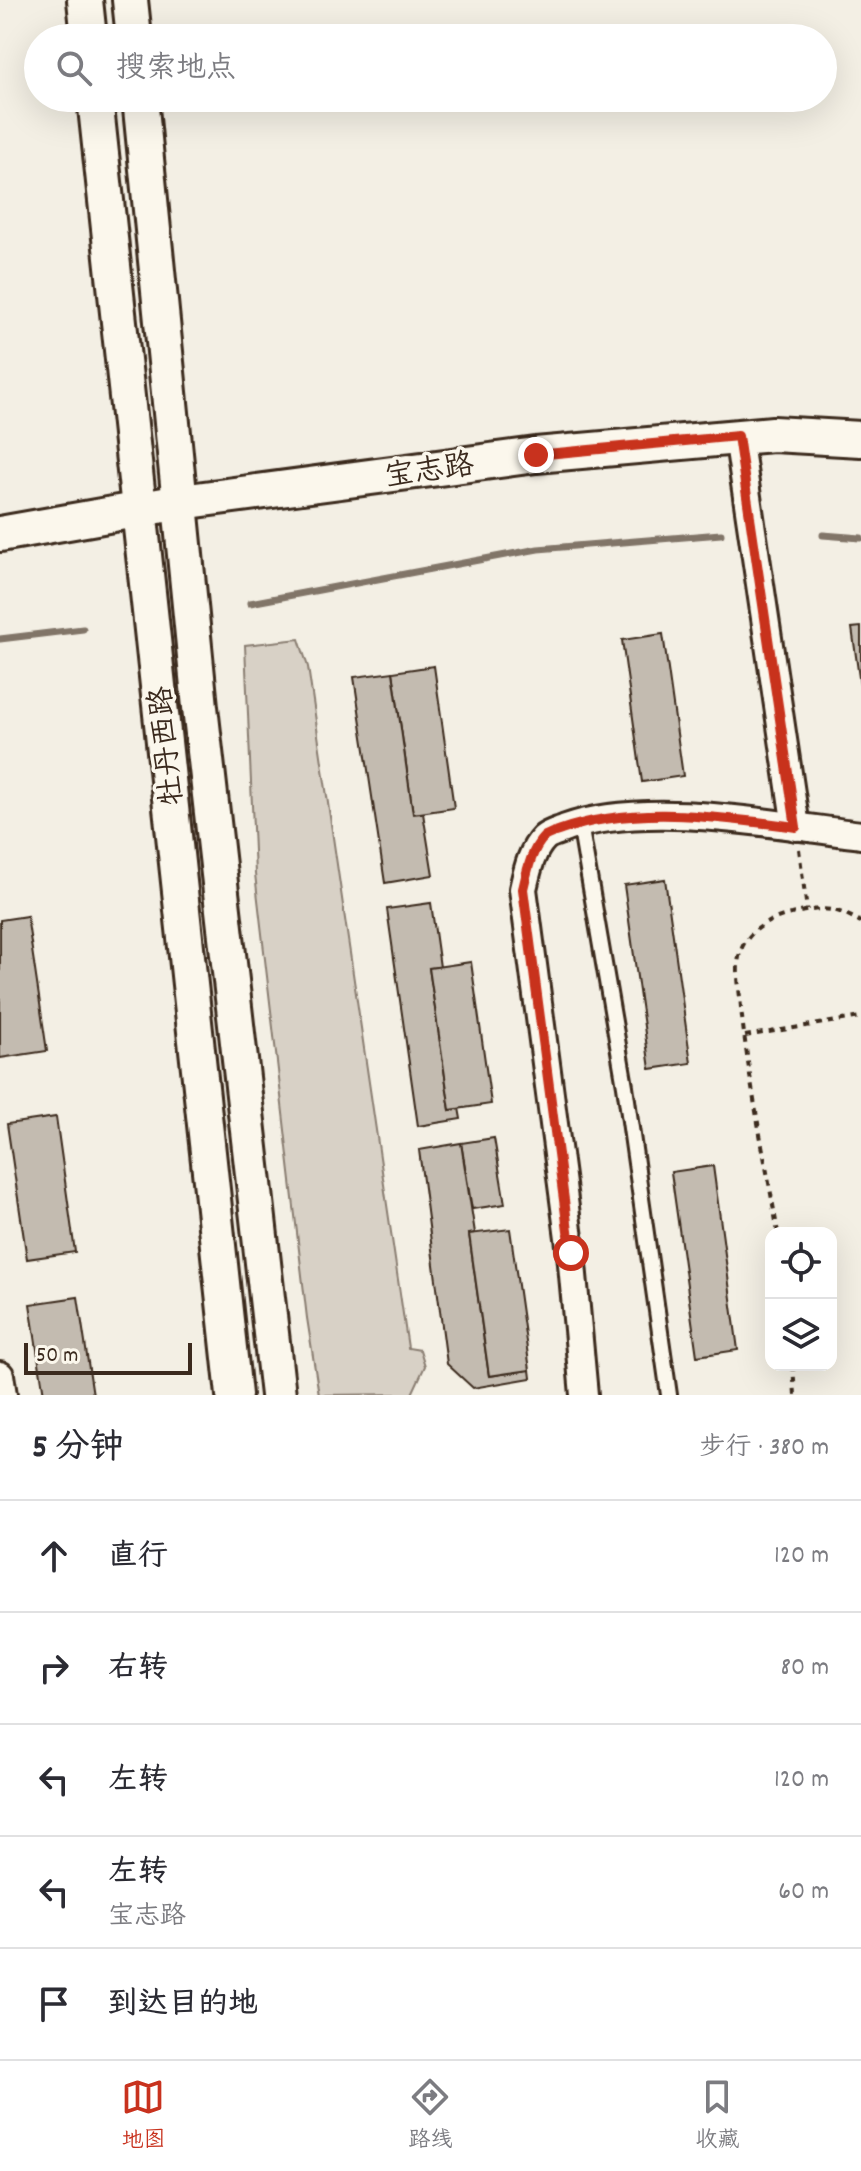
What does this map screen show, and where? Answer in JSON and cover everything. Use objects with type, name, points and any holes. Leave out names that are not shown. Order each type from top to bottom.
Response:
[{"type":"street","points":[[85,0],[88,24]]},
{"type":"street","points":[[130,0],[133,24]]},
{"type":"street","name":"牡丹西路","points":[[97,112],[234,1395]]},
{"type":"street","name":"牡丹西路","points":[[141,112],[200,707],[278,1395]]},
{"type":"street","name":"宝志路","points":[[0,534],[181,502],[536,455],[773,434],[861,439]]},
{"type":"street","points":[[738,436],[796,827]]},
{"type":"street","points":[[584,1395],[571,1253],[523,889],[530,861],[545,836],[580,824],[644,816],[733,819],[861,835]]},
{"type":"street","points":[[0,1375],[3,1395]]},
{"type":"lane","points":[[580,824],[625,1086],[669,1395]]},
{"type":"path","points":[[796,827],[807,910]]},
{"type":"path","points":[[777,1227],[744,1036],[739,955],[749,936],[783,916],[827,907],[861,922]]},
{"type":"path","points":[[744,1036],[861,1017]]},
{"type":"path","points":[[793,1371],[795,1395]]},
{"type":"shaded area","points":[[299,639],[308,667],[408,1348],[420,1350],[425,1366],[412,1394],[319,1395],[307,1318],[255,874],[245,645]]},
{"type":"building","points":[[861,627],[861,692],[852,628]]},
{"type":"building","points":[[663,634],[683,776],[642,782],[622,640]]},
{"type":"building","points":[[434,666],[454,808],[413,814],[393,672]]},
{"type":"building","points":[[393,672],[413,814],[423,813],[433,875],[385,883],[354,677]]},
{"type":"building","points":[[665,879],[691,1063],[650,1069],[624,885]]},
{"type":"building","points":[[431,903],[440,967],[429,968],[450,1110],[459,1108],[461,1119],[418,1126],[387,909]]},
{"type":"building","points":[[27,916],[47,1051],[0,1058],[0,920]]},
{"type":"building","points":[[471,962],[491,1104],[450,1110],[429,968]]},
{"type":"building","points":[[56,1117],[75,1252],[27,1259],[7,1124]]},
{"type":"building","points":[[494,1138],[505,1204],[472,1209],[461,1143]]},
{"type":"building","points":[[461,1143],[475,1233],[469,1234],[489,1376],[530,1370],[531,1378],[473,1388],[447,1364],[419,1150]]},
{"type":"building","points":[[713,1166],[738,1350],[697,1356],[671,1172]]},
{"type":"building","points":[[510,1229],[530,1370],[489,1376],[469,1234]]},
{"type":"building","points":[[78,1297],[93,1395],[44,1395],[30,1304]]},
{"type":"waterway","points":[[250,603],[538,549],[721,534]]},
{"type":"waterway","points":[[823,535],[861,538]]},
{"type":"waterway","points":[[0,639],[83,629]]},
{"type":"route","points":[[536,455],[738,436],[796,827],[733,819],[644,816],[580,824],[545,836],[530,861],[523,889],[571,1253]]}]
